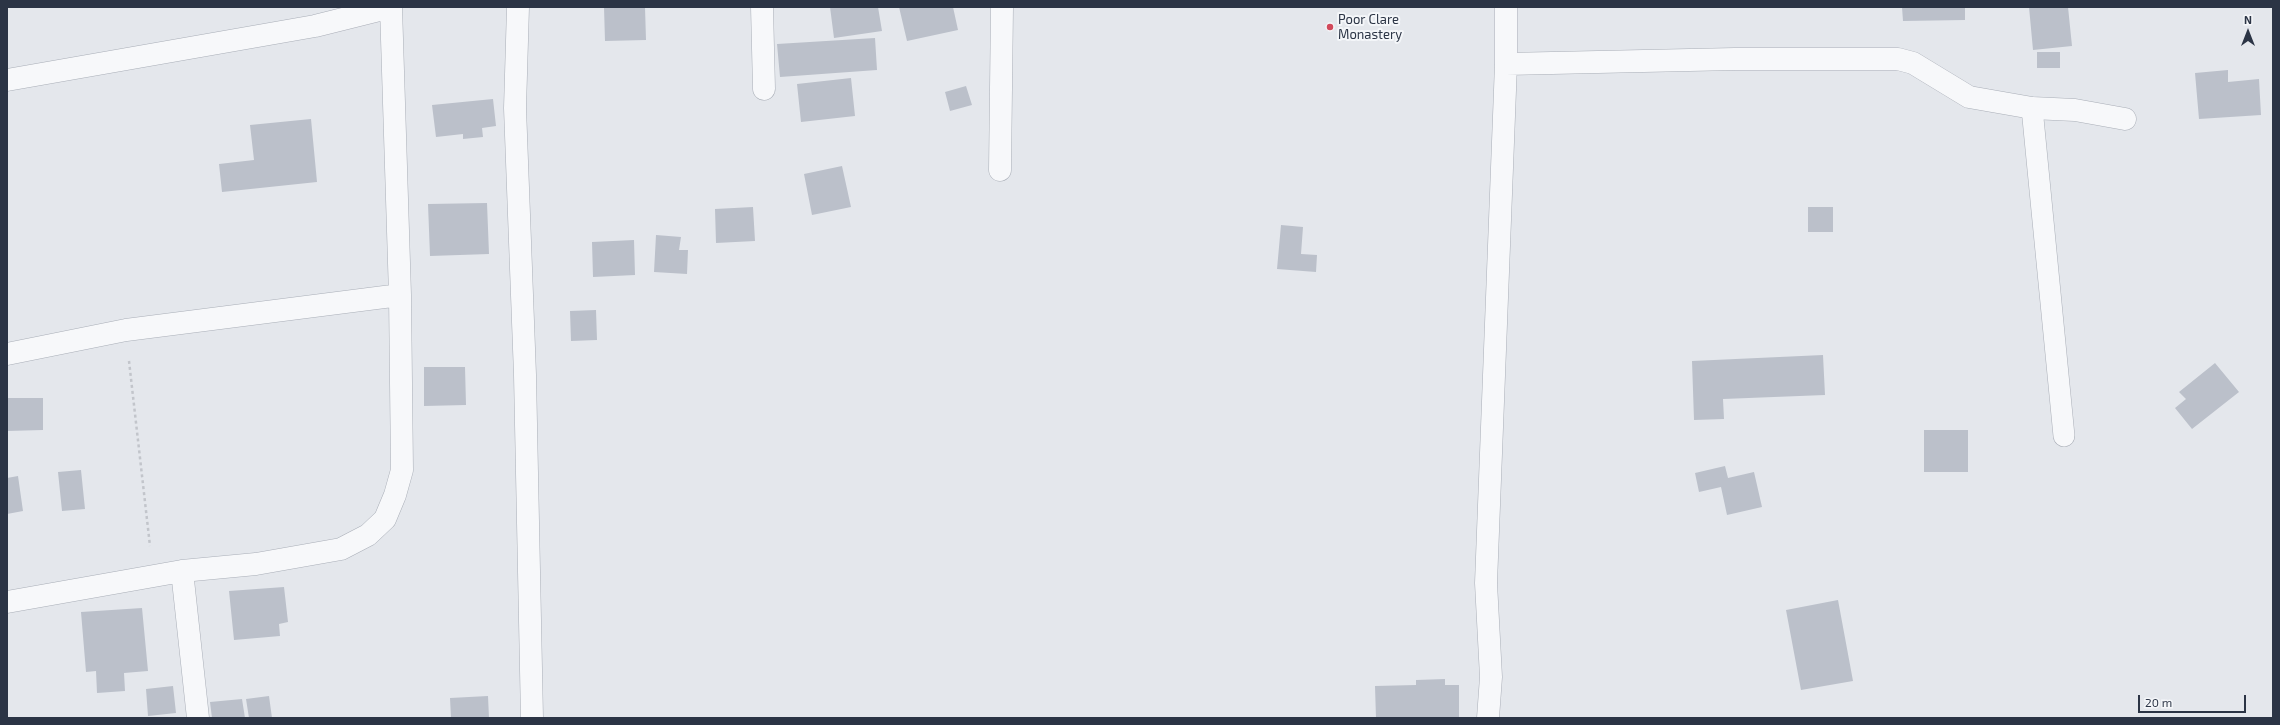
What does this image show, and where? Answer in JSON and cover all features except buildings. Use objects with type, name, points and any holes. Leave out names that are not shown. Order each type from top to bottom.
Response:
[{"type":"street","points":[[7,80],[315,26],[391,7],[400,294],[402,470],[395,496],[384,519],[368,535],[341,549],[256,564],[182,571],[7,602]]},
{"type":"street","points":[[518,7],[515,108],[525,375],[532,718]]},
{"type":"street","points":[[762,7],[764,89]]},
{"type":"street","points":[[1000,170],[1002,7]]},
{"type":"street","points":[[1488,718],[1491,677],[1486,582],[1506,64],[1506,7]]},
{"type":"street","points":[[1506,64],[1735,59],[1898,59],[1913,63],[1969,97],[2032,108],[2074,110],[2125,119]]},
{"type":"street","points":[[7,354],[126,330],[400,294]]},
{"type":"street","points":[[182,571],[198,718]]},
{"type":"lane","points":[[2032,108],[2064,436]]},
{"type":"path","points":[[126,330],[153,577]]},
{"type":"place","name":"Poor Clare Monastery","points":[[1330,27]]}]
